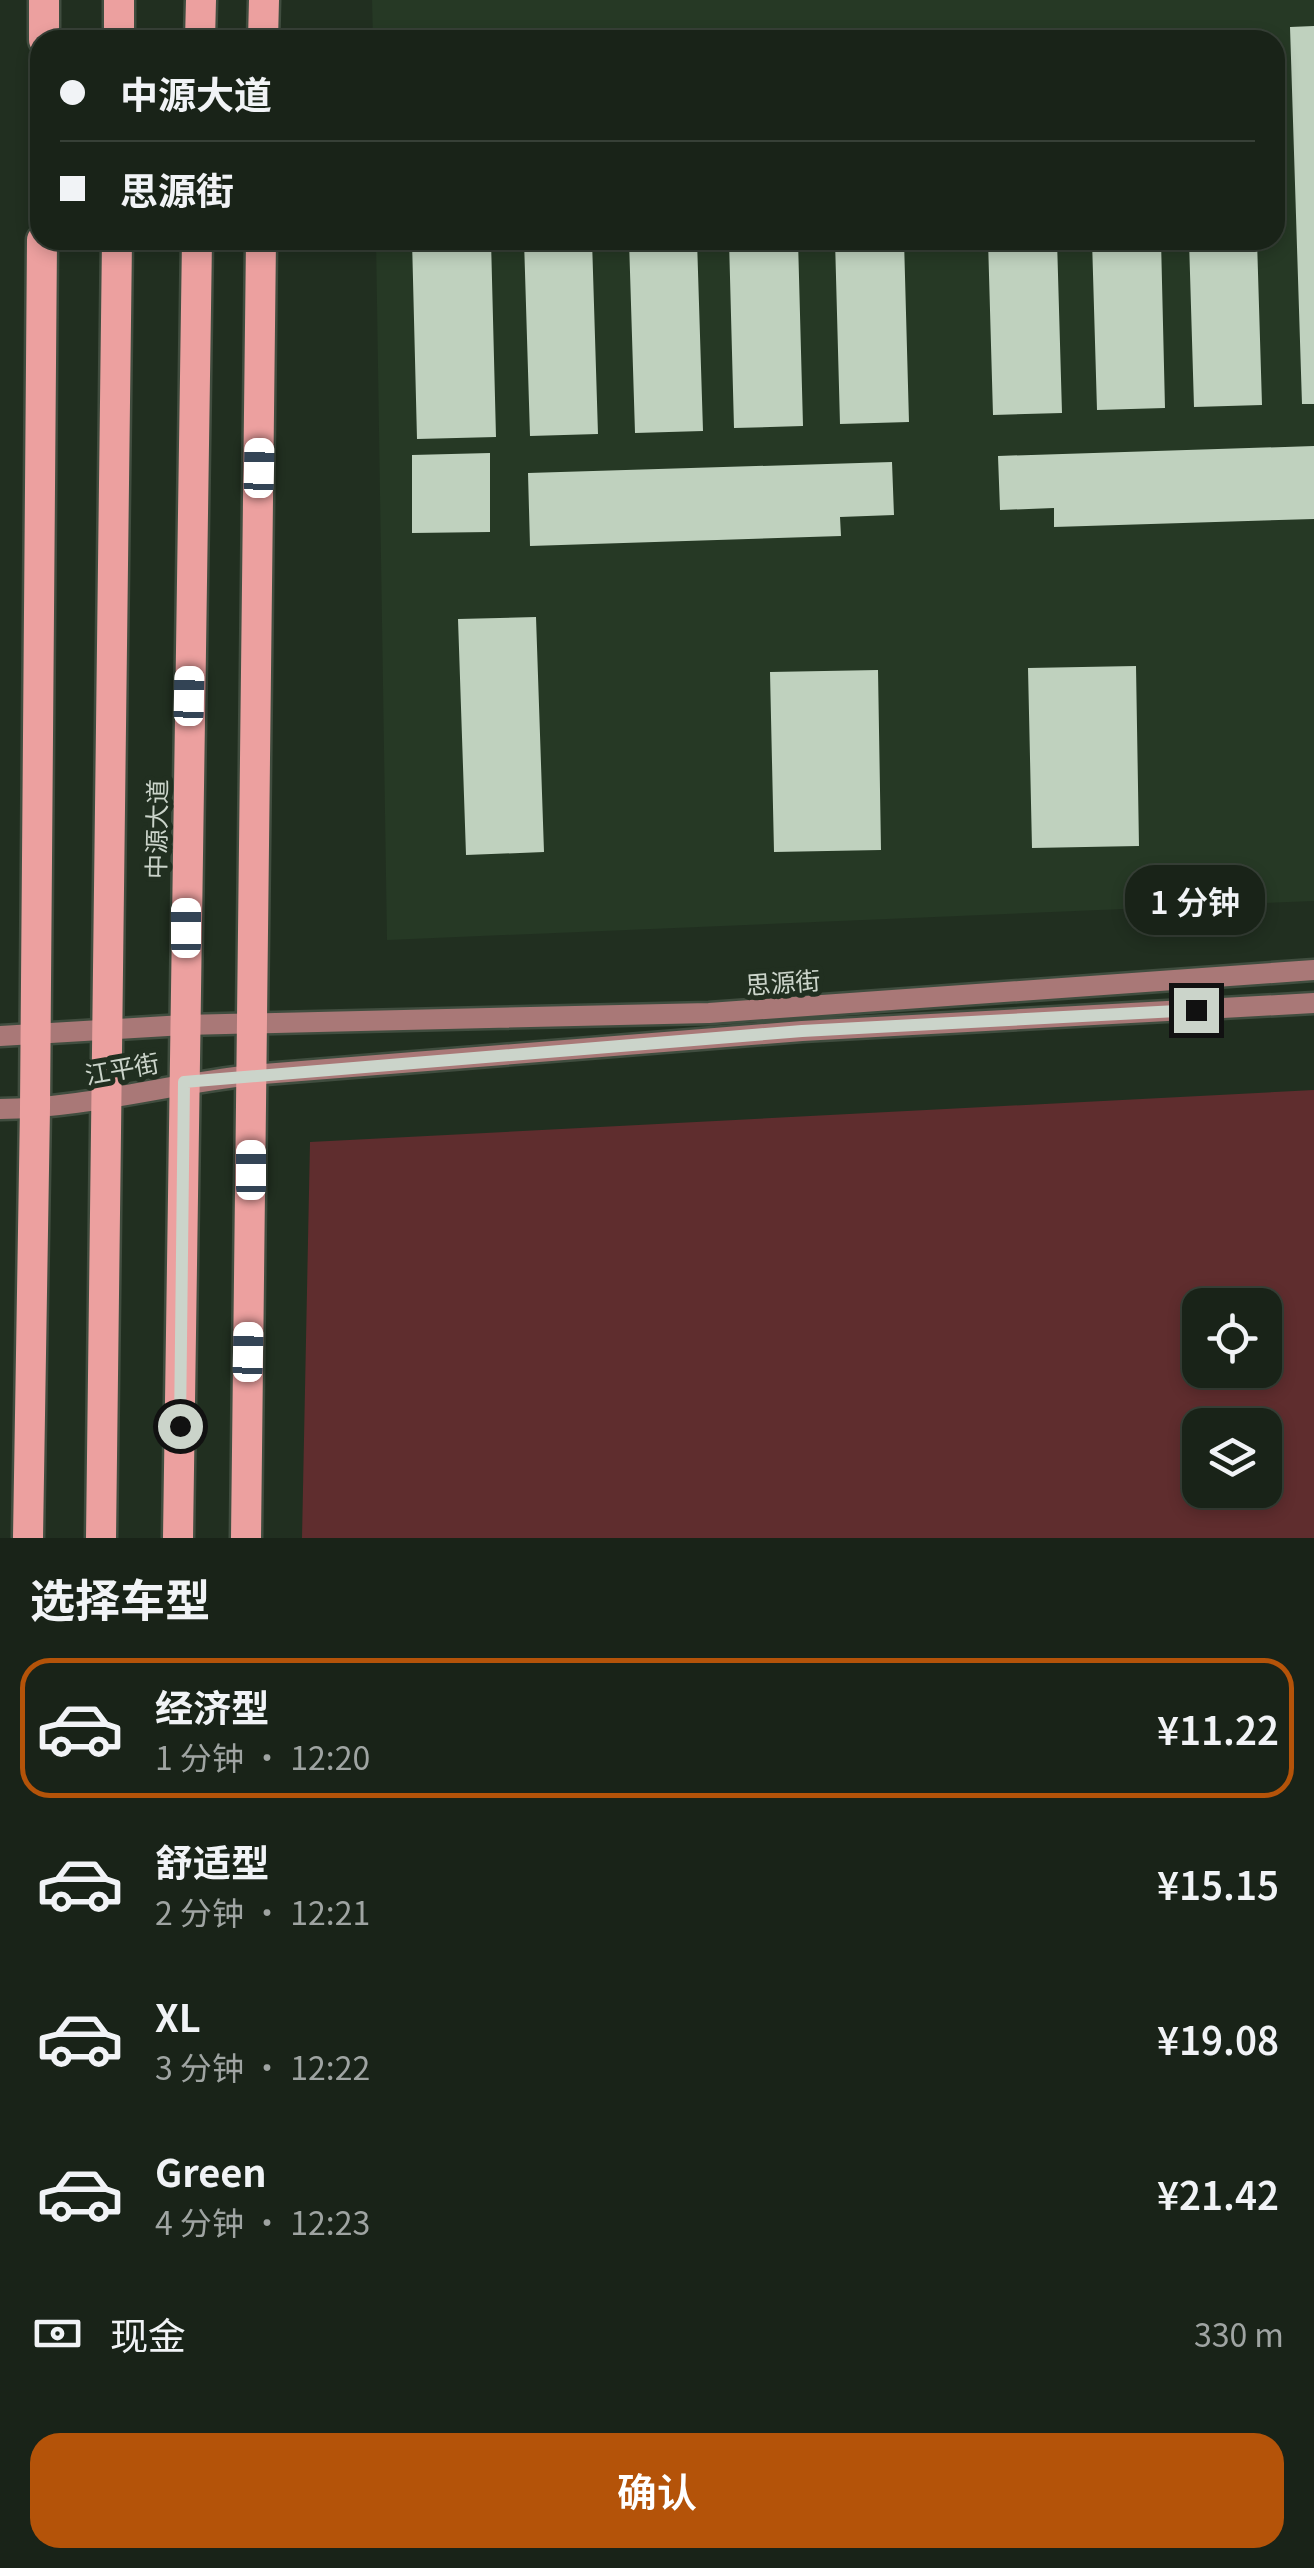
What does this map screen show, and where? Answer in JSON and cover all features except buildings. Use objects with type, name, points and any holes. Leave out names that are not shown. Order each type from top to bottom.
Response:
[{"type":"highway","points":[[44,0],[44,30]]},
{"type":"highway","points":[[119,0],[119,30]]},
{"type":"highway","points":[[200,0],[200,30]]},
{"type":"highway","points":[[264,0],[264,30]]},
{"type":"highway","points":[[28,1538],[42,250]]},
{"type":"highway","name":"中源大道","points":[[100,1538],[116,250]]},
{"type":"highway","name":"中源大道","points":[[178,1538],[197,250]]},
{"type":"highway","points":[[246,1538],[262,250]]},
{"type":"main road","name":"思源街","points":[[254,1024],[709,1013],[1314,970]]},
{"type":"main road","name":"思源街","points":[[252,1075],[802,1031],[1314,1004]]},
{"type":"main road","name":"江平街","points":[[0,1036],[254,1024]]},
{"type":"main road","name":"江平街","points":[[0,1108],[35,1108],[184,1082],[252,1075]]},
{"type":"shaded area","points":[[372,0],[1314,0],[1314,901],[387,940],[376,250],[1285,250],[1285,30],[373,30]]},
{"type":"shaded area","points":[[1314,1090],[1314,1538],[302,1538],[310,1142]]},
{"type":"route","points":[[180,1426],[184,1082],[802,1031],[1196,1010]]}]
